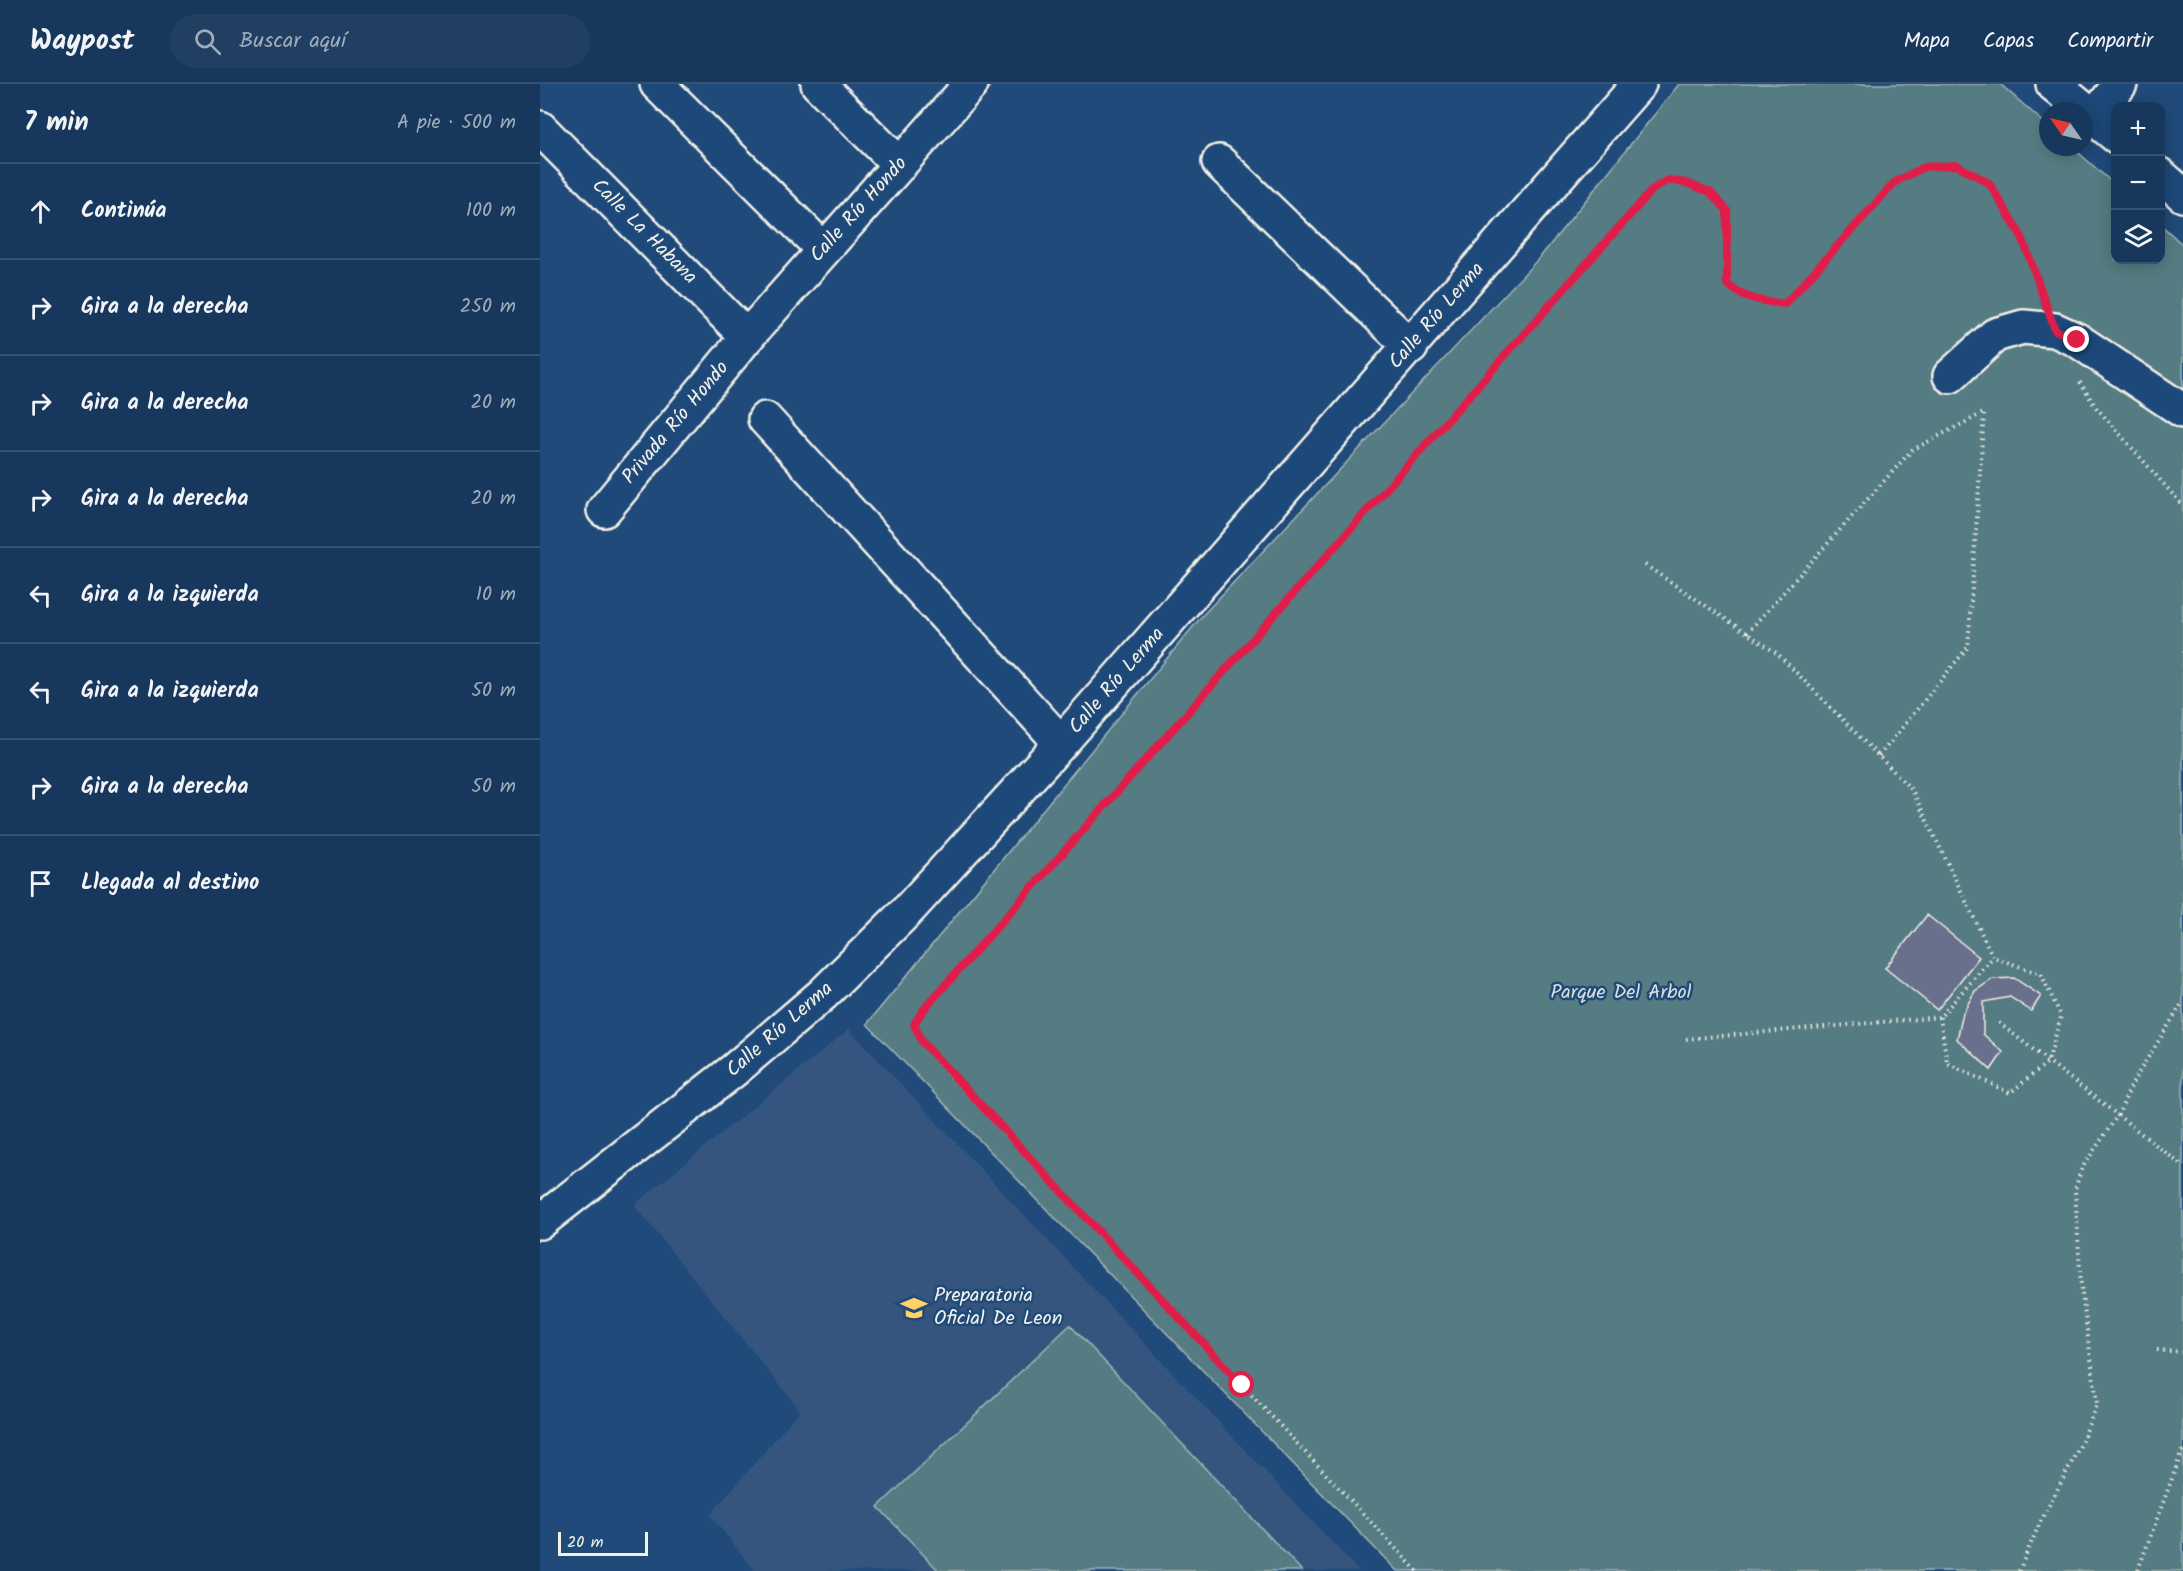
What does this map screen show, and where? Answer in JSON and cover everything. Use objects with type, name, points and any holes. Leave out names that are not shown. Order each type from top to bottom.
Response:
[{"type":"street","points":[[657,84],[824,250]]},
{"type":"street","points":[[818,84],[900,165]]},
{"type":"street","name":"Calle Río Hondo","points":[[747,337],[971,84]]},
{"type":"street","name":"Calle Río Lerma","points":[[540,1222],[734,1070],[823,994],[909,909],[1061,744],[1639,84]]},
{"type":"street","points":[[2053,84],[2105,127],[2120,84]]},
{"type":"street","name":"Calle La Habana","points":[[540,128],[747,337]]},
{"type":"street","points":[[1219,162],[1411,346]]},
{"type":"street","points":[[2165,179],[2183,195]]},
{"type":"street","points":[[1950,376],[1995,335],[2023,327],[2055,330],[2077,340],[2183,411]]},
{"type":"street","name":"Privada Río Hondo","points":[[604,510],[747,337]]},
{"type":"street","points":[[765,419],[1061,744]]},
{"type":"path","points":[[1417,1571],[941,1065],[922,1042],[914,1024],[924,1009],[1653,189],[1668,180],[1686,183],[1710,192],[1727,210],[1727,284],[1739,294],[1759,301],[1785,304],[1895,182],[1924,167],[1957,165],[1989,183],[2022,237],[2055,330]]},
{"type":"path","points":[[2079,379],[2095,406],[2183,506]]},
{"type":"path","points":[[1747,633],[1912,450],[1984,413],[1968,647],[1879,756]]},
{"type":"path","points":[[1645,565],[1778,654],[1912,790],[1993,957],[2041,974],[2061,1016],[2048,1062],[2010,1093],[1947,1063],[1940,1017]]},
{"type":"path","points":[[1685,1039],[1940,1017],[1993,957]]},
{"type":"path","points":[[2019,1571],[2039,1525],[2081,1444],[2097,1403],[2081,1286],[2075,1189],[2082,1168],[2118,1115],[2134,1080],[2183,1002]]},
{"type":"path","points":[[1999,1023],[2183,1166]]},
{"type":"path","points":[[2157,1350],[2183,1352]]},
{"type":"path","points":[[2138,1570],[2183,1449]]},
{"type":"shaded area","name":"Preparatoria Oficial De Leon","points":[[849,1029],[1359,1571],[755,1571],[710,1515],[800,1410],[634,1205]]},
{"type":"green space","name":"Parque Del Arbol","points":[[1679,84],[2000,84],[2039,118],[2039,156],[2082,156],[2111,181],[2111,264],[2165,264],[2165,229],[2183,245],[2183,1571],[1397,1571],[867,1024],[1201,617],[1541,256]]},
{"type":"green space","points":[[1070,1325],[1302,1571],[939,1571],[878,1507]]},
{"type":"building","points":[[1927,915],[1979,957],[1937,1010],[1885,968]]},
{"type":"building","points":[[2014,978],[2041,996],[2031,1011],[2010,997],[1983,1002],[1983,1034],[2003,1052],[1991,1070],[1957,1039],[1963,1013],[1975,991],[1993,979]]},
{"type":"place","name":"Preparatoria Oficial De Leon","points":[[914,1308]]},
{"type":"route","points":[[1242,1385],[941,1065],[922,1042],[914,1024],[924,1009],[1653,189],[1668,180],[1686,183],[1710,192],[1727,210],[1727,284],[1739,294],[1759,301],[1785,304],[1895,182],[1924,167],[1957,165],[1989,183],[2022,237],[2055,330],[2077,340]]}]
